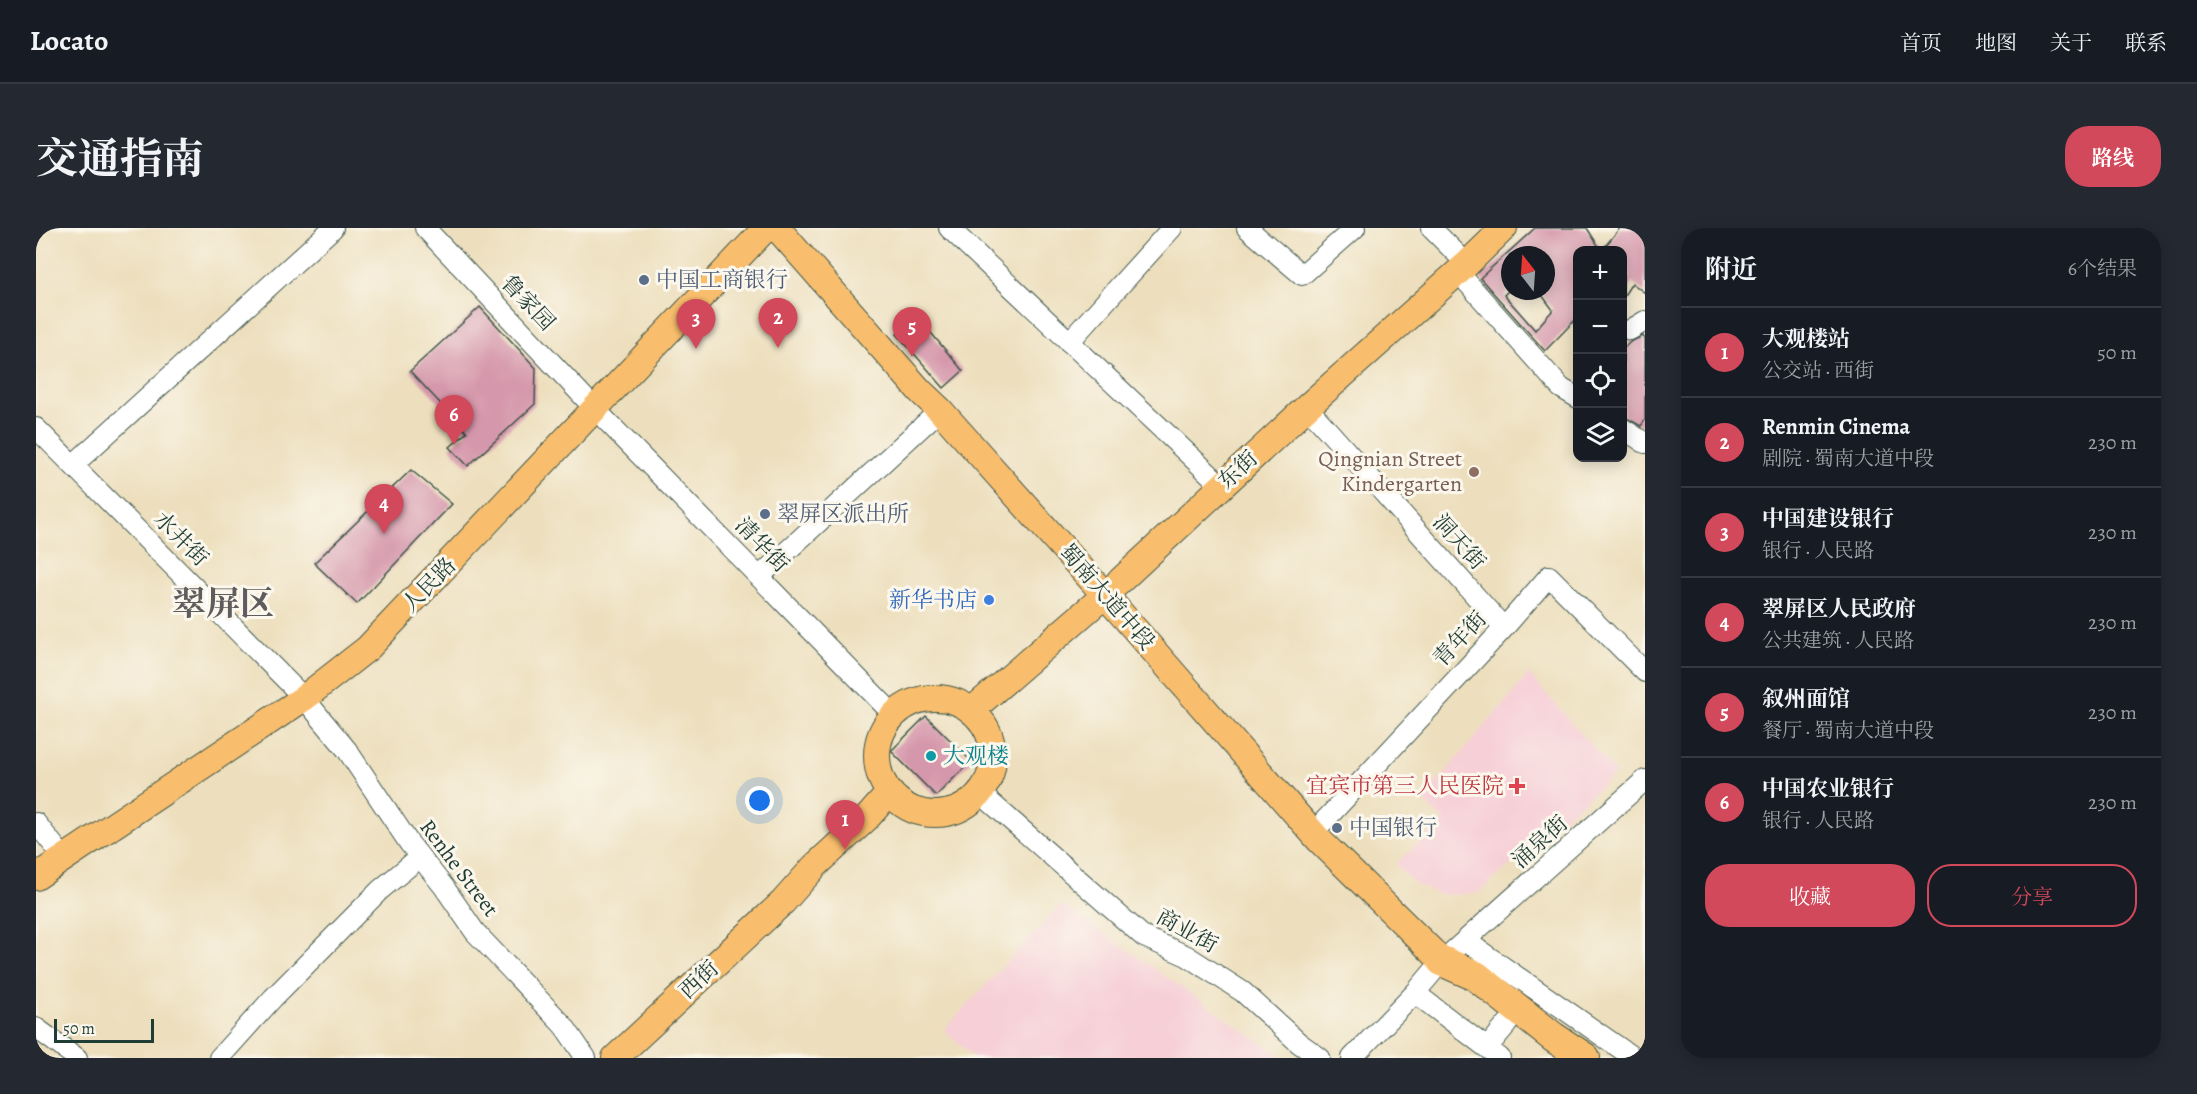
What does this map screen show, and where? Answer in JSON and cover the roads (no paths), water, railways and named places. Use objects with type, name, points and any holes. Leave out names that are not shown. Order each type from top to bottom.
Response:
[{"type":"highway","points":[[1442,961],[1463,990],[1508,1023],[1550,1048],[1585,1058]]},
{"type":"highway","points":[[1442,961],[1476,976],[1550,1048]]},
{"type":"main road","name":"人民路","points":[[36,877],[304,698],[368,648],[766,228]]},
{"type":"main road","name":"蜀南大道中段","points":[[777,228],[920,391],[940,410],[1105,595],[1313,833],[1442,961]]},
{"type":"main road","name":"东街","points":[[972,710],[1105,595],[1221,485],[1463,268],[1504,228]]},
{"type":"main road","points":[[929,698],[943,698],[963,704],[972,710],[984,723],[992,742],[993,762],[990,776],[980,793],[964,807],[955,811],[935,815],[910,809],[897,799],[877,766],[878,739],[893,714],[910,703],[929,698]]},
{"type":"main road","name":"西街","points":[[615,1058],[783,902],[825,880],[897,799]]},
{"type":"street","points":[[74,465],[333,228]]},
{"type":"street","name":"鲁家园","points":[[425,228],[596,410]]},
{"type":"street","points":[[949,228],[1221,485]]},
{"type":"street","points":[[1069,342],[1172,228]]},
{"type":"street","points":[[1247,228],[1302,275],[1346,230]]},
{"type":"street","points":[[1431,228],[1561,387],[1573,395]]},
{"type":"street","name":"洞天街","points":[[1307,407],[1503,628]]},
{"type":"street","name":"清华街","points":[[596,410],[893,714]]},
{"type":"street","points":[[759,577],[940,410]]},
{"type":"street","name":"水井街","points":[[36,428],[304,698]]},
{"type":"street","points":[[1627,431],[1645,443]]},
{"type":"street","name":"青年街","points":[[1313,833],[1549,576],[1645,672]]},
{"type":"street","name":"Renhe Street","points":[[304,698],[347,750],[420,857],[476,932],[564,1026],[586,1058]]},
{"type":"street","name":"涌泉街","points":[[1352,1058],[1415,993],[1442,961],[1645,780]]},
{"type":"street","name":"商业街","points":[[980,793],[1144,937],[1187,956],[1243,992],[1299,1043],[1320,1058]]},
{"type":"street","points":[[36,823],[64,858]]},
{"type":"street","points":[[219,1058],[273,998],[380,890],[420,857]]},
{"type":"street","points":[[1466,940],[1634,1058]]},
{"type":"street","points":[[1415,993],[1493,1053],[1508,1023]]},
{"type":"street","points":[[36,1028],[77,1058]]},
{"type":"place","name":"中国工商银行","points":[[644,280]]},
{"type":"place","name":"Renmin Cinema","points":[[778,348]]},
{"type":"place","name":"中国建设银行","points":[[696,349]]},
{"type":"place","name":"叙州面馆","points":[[912,357]]},
{"type":"place","name":"中国农业银行","points":[[454,445]]},
{"type":"place","name":"Qingnian Street Kindergarten","points":[[1474,472]]},
{"type":"place","name":"翠屏区派出所","points":[[765,514]]},
{"type":"place","name":"翠屏区人民政府","points":[[384,534]]},
{"type":"place","name":"新华书店","points":[[989,600]]},
{"type":"place","name":"大观楼","points":[[931,756]]},
{"type":"place","name":"宜宾市第三人民医院","points":[[1517,786]]},
{"type":"place","name":"中国银行","points":[[1337,828]]},
{"type":"place","name":"大观楼站","points":[[845,850]]},
{"type":"district","name":"翠屏区","points":[[223,603]]}]
